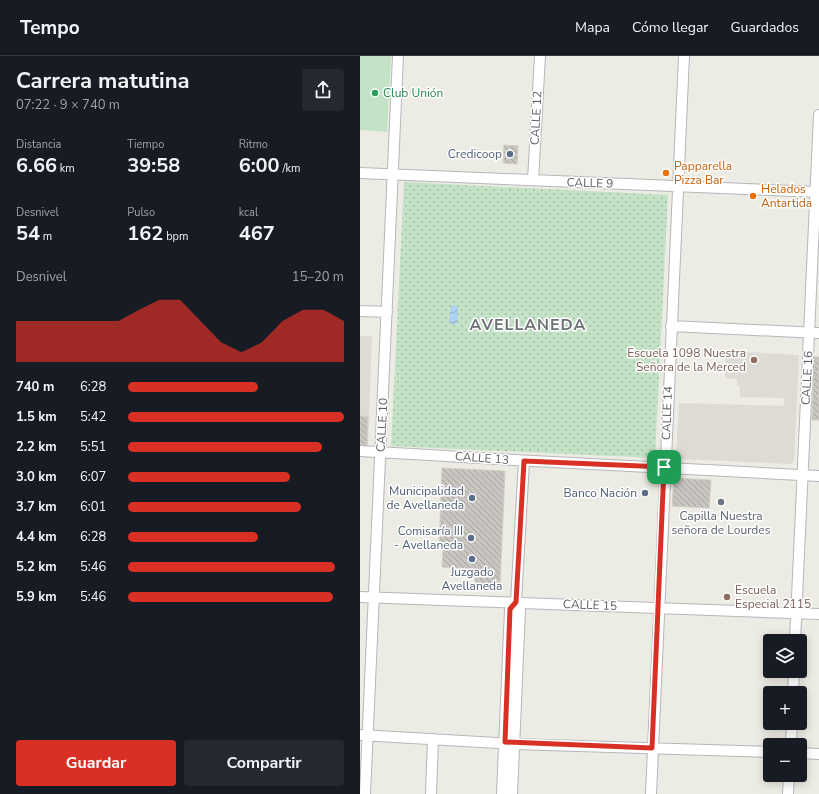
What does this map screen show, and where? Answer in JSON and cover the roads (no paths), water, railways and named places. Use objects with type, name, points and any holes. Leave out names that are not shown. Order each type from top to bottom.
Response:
[{"type":"street","name":"CALLE 10","points":[[365,794],[365,666],[374,597],[394,175],[398,56]]},
{"type":"street","name":"CALLE 12","points":[[533,180],[540,56]]},
{"type":"street","name":"CALLE 14","points":[[651,794],[664,467],[684,56]]},
{"type":"street","name":"CALLE 16","points":[[795,634],[802,474],[814,333],[819,115]]},
{"type":"street","name":"CALLE 9","points":[[360,173],[817,192]]},
{"type":"street","points":[[360,311],[387,312]]},
{"type":"street","points":[[671,326],[814,333]]},
{"type":"street","name":"CALLE 13","points":[[360,450],[524,461],[819,476]]},
{"type":"street","points":[[512,794],[509,743],[510,609],[516,602],[524,461]]},
{"type":"street","name":"CALLE 15","points":[[360,597],[819,614]]},
{"type":"street","points":[[364,735],[509,743],[763,752]]},
{"type":"street","points":[[431,794],[433,739]]},
{"type":"street","points":[[502,794],[509,743]]},
{"type":"street","points":[[807,753],[819,754]]},
{"type":"street","points":[[788,794],[789,782]]},
{"type":"water","points":[[451,305],[458,307],[457,323],[454,325],[449,322]]},
{"type":"place","name":"Club Unión","points":[[375,93]]},
{"type":"place","name":"Credicoop","points":[[510,154]]},
{"type":"place","name":"Papparella Pizza Bar","points":[[666,173]]},
{"type":"place","name":"Helados Antartida","points":[[753,196]]},
{"type":"place","name":"Escuela 1098 Nuestra Señora de la Merced","points":[[754,360]]},
{"type":"place","name":"Banco Nación","points":[[645,493]]},
{"type":"place","name":"Municipalidad de Avellaneda","points":[[472,498]]},
{"type":"place","name":"Capilla Nuestra señora de Lourdes","points":[[721,502]]},
{"type":"place","name":"Comisaría III - Avellaneda","points":[[471,538]]},
{"type":"place","name":"Juzgado Avellaneda","points":[[472,559]]},
{"type":"place","name":"Escuela Especial 2115","points":[[727,597]]},
{"type":"district","name":"AVELLANEDA","points":[[528,325]]}]
